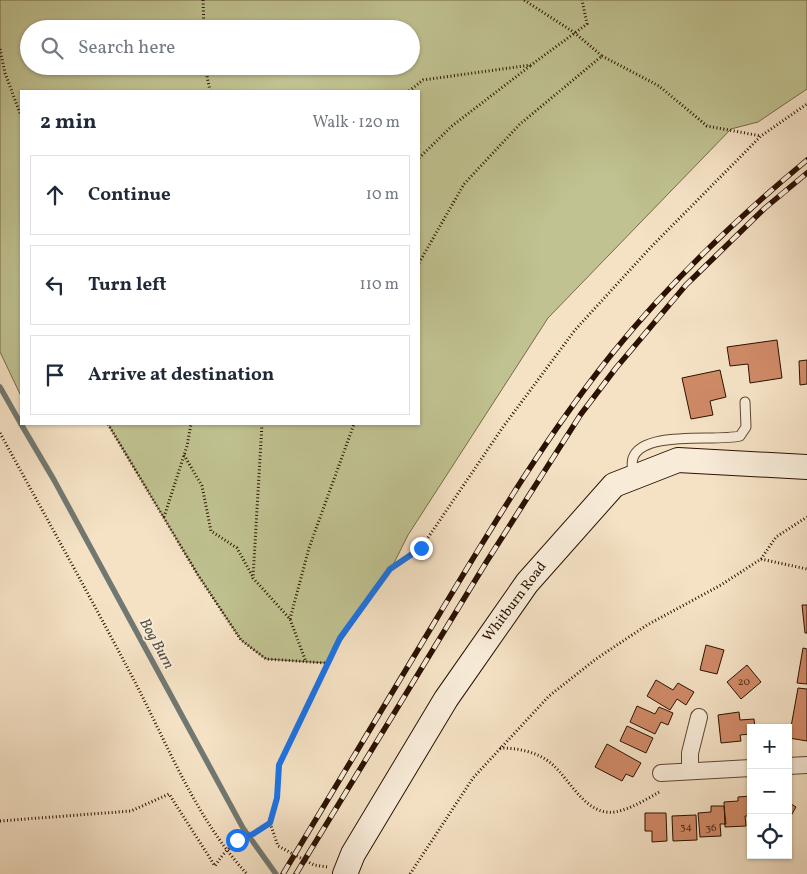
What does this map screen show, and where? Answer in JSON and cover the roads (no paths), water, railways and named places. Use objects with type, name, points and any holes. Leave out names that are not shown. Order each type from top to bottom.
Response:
[{"type":"main road","name":"Whitburn Road","points":[[346,871],[353,854],[446,699],[527,583],[614,485],[678,460],[807,467]]},
{"type":"street","points":[[690,771],[690,753],[699,717]]},
{"type":"street","points":[[792,766],[807,765]]},
{"type":"street","points":[[661,773],[747,768]]},
{"type":"lane","points":[[634,477],[634,456],[637,450],[652,442],[740,436],[746,427],[745,402]]},
{"type":"waterway","name":"Bog Burn","points":[[0,387],[20,422]]},
{"type":"waterway","name":"Bog Burn","points":[[22,425],[54,480],[243,828],[276,874]]},
{"type":"railway","points":[[283,874],[501,514],[587,385],[633,328],[680,277],[755,205],[807,160]]},
{"type":"railway","points":[[296,874],[487,561],[581,414],[616,368],[686,285],[765,208],[807,173]]}]
